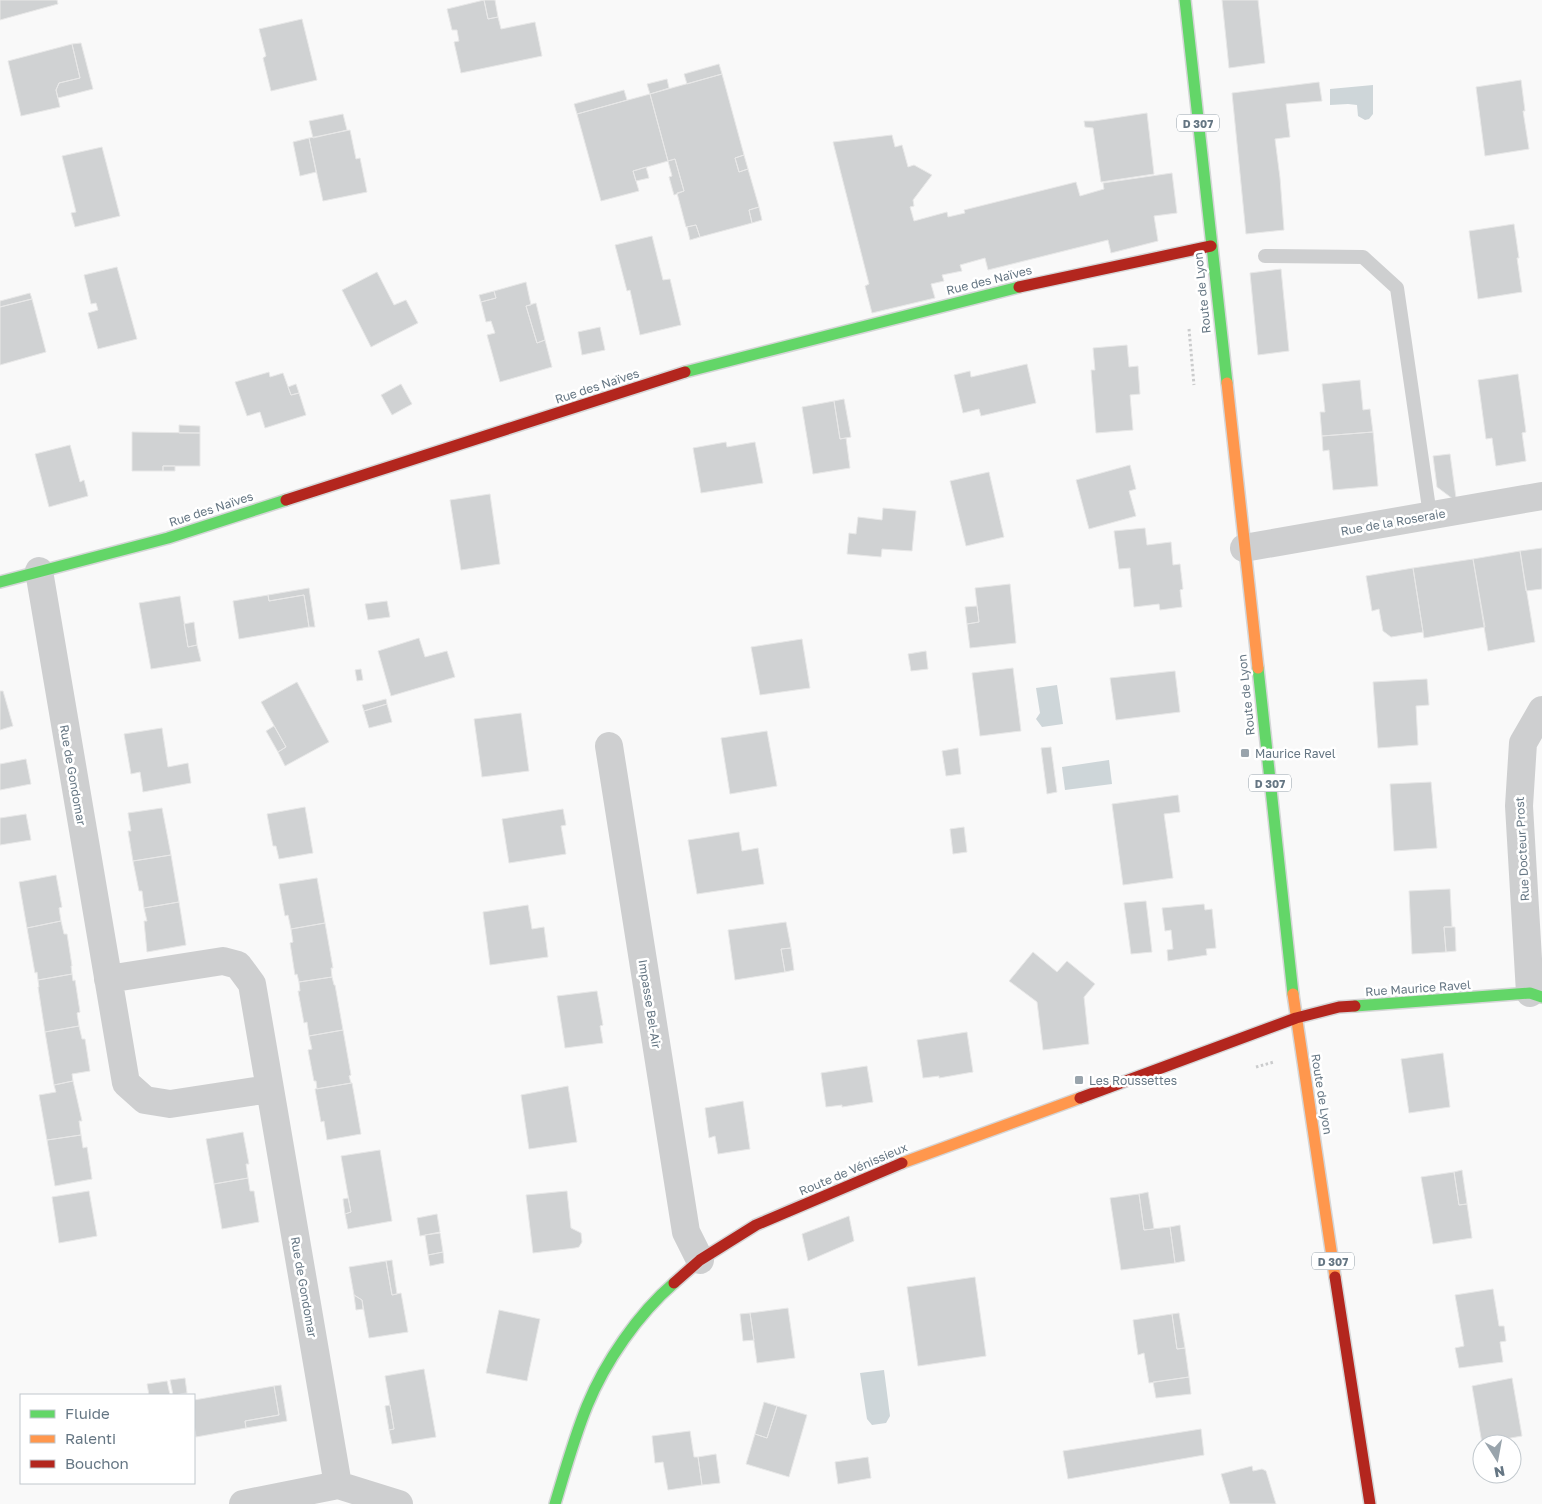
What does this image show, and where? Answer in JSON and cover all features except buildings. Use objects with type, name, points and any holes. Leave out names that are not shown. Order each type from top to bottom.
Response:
[{"type":"street","name":"Route de Lyon","points":[[1185,0],[1296,1018],[1370,1504]]},
{"type":"street","name":"Rue des Naïves","points":[[0,582],[168,538],[692,370],[1051,279],[1211,246]]},
{"type":"street","name":"Rue de la Roseraie","points":[[1244,548],[1542,496]]},
{"type":"street","name":"Rue de Gondomar","points":[[39,571],[126,1083],[145,1100],[170,1104],[269,1090]]},
{"type":"street","name":"Rue Docteur Prost","points":[[1536,995],[1519,806],[1523,744],[1542,710]]},
{"type":"street","name":"Impasse Bel-Air","points":[[609,746],[686,1232],[700,1260]]},
{"type":"street","name":"Rue de Gondomar","points":[[108,979],[223,960],[238,965],[252,984],[338,1485]]},
{"type":"street","name":"Rue Maurice Ravel","points":[[1296,1018],[1339,1007],[1536,995]]},
{"type":"street","name":"Route de Vénissieux","points":[[555,1504],[587,1405],[614,1353],[659,1296],[700,1260],[756,1225],[902,1162],[1296,1018]]},
{"type":"street","points":[[243,1504],[338,1485],[399,1504]]},
{"type":"lane","points":[[1265,256],[1363,257],[1397,288],[1430,515]]},
{"type":"path","points":[[1256,1067],[1275,1062]]},
{"type":"shaded area","points":[[1373,85],[1373,114],[1369,119],[1365,120],[1358,116],[1357,105],[1330,105],[1330,89]]},
{"type":"shaded area","points":[[1057,685],[1063,724],[1042,727],[1036,719],[1040,713],[1036,688]]},
{"type":"shaded area","points":[[1109,760],[1112,784],[1065,790],[1062,767]]},
{"type":"shaded area","points":[[884,1370],[890,1416],[886,1423],[872,1425],[867,1419],[860,1373]]},
{"type":"traffic: fast","points":[[1185,0],[1227,383]]},
{"type":"traffic: fast","points":[[685,372],[1019,287]]},
{"type":"traffic: fast","points":[[0,582],[168,538],[286,500]]},
{"type":"traffic: fast","points":[[1258,668],[1293,994]]},
{"type":"traffic: fast","points":[[1355,1006],[1530,993],[1542,997]]},
{"type":"traffic: fast","points":[[555,1504],[582,1418],[594,1389],[613,1356],[635,1324],[674,1283]]},
{"type":"traffic: slow","points":[[1227,383],[1258,668]]},
{"type":"traffic: slow","points":[[1293,994],[1335,1277]]},
{"type":"traffic: slow","points":[[902,1163],[1080,1098]]},
{"type":"traffic: jam","points":[[1019,287],[1211,246]]},
{"type":"traffic: jam","points":[[286,500],[685,372]]},
{"type":"traffic: jam","points":[[1080,1098],[1296,1018],[1339,1007],[1355,1006]]},
{"type":"traffic: jam","points":[[674,1283],[700,1260],[756,1225],[902,1163]]},
{"type":"traffic: jam","points":[[1335,1277],[1370,1504]]},
{"type":"place","name":"Maurice Ravel","points":[[1245,753]]},
{"type":"place","name":"Les Roussettes","points":[[1079,1080]]}]
